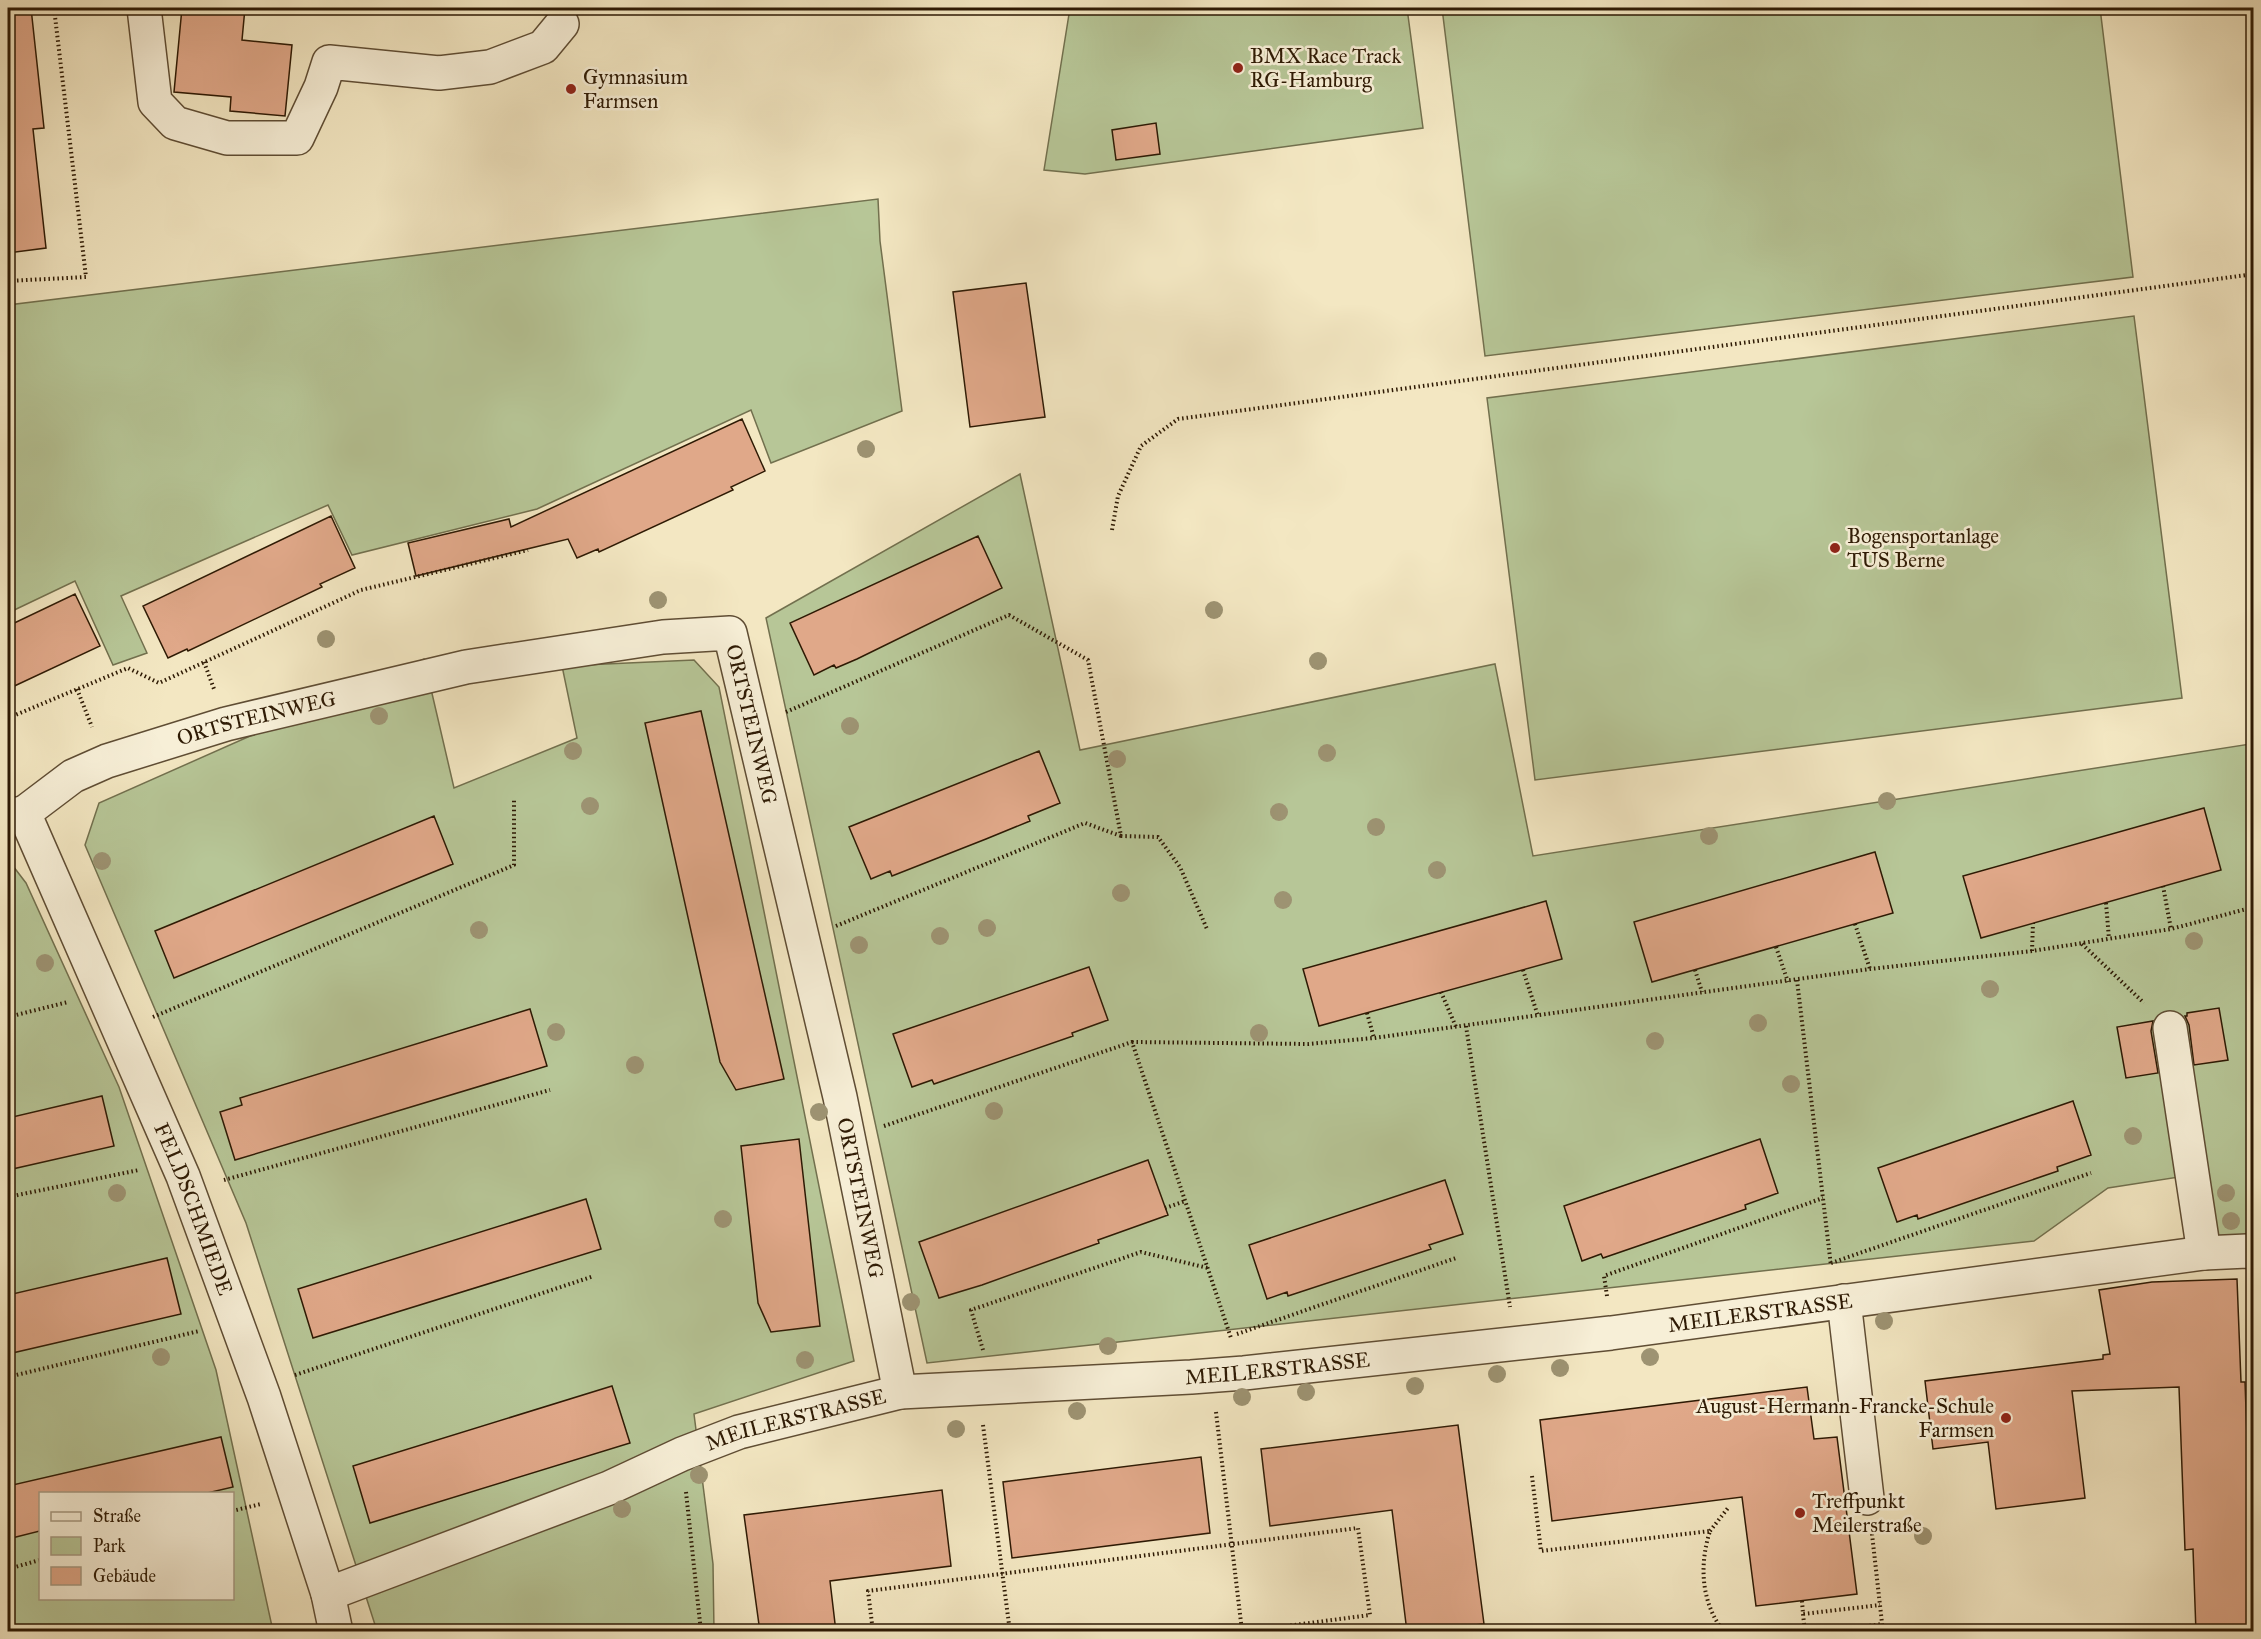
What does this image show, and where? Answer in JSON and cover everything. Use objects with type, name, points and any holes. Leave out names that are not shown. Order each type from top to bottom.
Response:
[{"type":"street","points":[[144,8],[155,102],[176,123],[227,138],[297,138],[321,87],[329,62],[440,73],[490,67],[543,47],[562,24]]},
{"type":"street","name":"ORTSTEINWEG","points":[[16,814],[73,776],[98,765],[226,724],[466,667],[663,637],[730,633],[848,1138],[900,1392]]},
{"type":"street","name":"FELDSCHMIEDE","points":[[16,814],[103,994],[183,1176],[260,1387],[328,1594],[336,1632]]},
{"type":"street","points":[[2170,1028],[2204,1253]]},
{"type":"street","name":"MEILERSTRASSE","points":[[328,1594],[609,1488],[682,1454],[739,1432],[900,1392],[1228,1374],[1611,1333],[2204,1253],[2247,1251],[2253,1253]]},
{"type":"street","points":[[1839,1302],[1867,1498]]},
{"type":"path","points":[[8,281],[86,277],[54,8]]},
{"type":"path","points":[[1112,530],[1118,496],[1141,446],[1178,419],[2253,274]]},
{"type":"path","points":[[8,718],[128,668],[159,682],[361,590],[528,550]]},
{"type":"path","points":[[752,727],[1009,615],[1088,660],[1121,836]]},
{"type":"path","points":[[119,1031],[514,865],[514,800]]},
{"type":"path","points":[[802,940],[1085,823],[1121,836],[1158,837],[1180,867],[1207,929]]},
{"type":"path","points":[[2163,886],[2171,929]]},
{"type":"path","points":[[2106,903],[2109,939]]},
{"type":"path","points":[[848,1138],[1132,1042],[1308,1044],[1374,1038],[1870,969],[2082,944],[2171,929],[2253,907]]},
{"type":"path","points":[[2032,951],[2033,923]]},
{"type":"path","points":[[1855,924],[1870,969]]},
{"type":"path","points":[[2082,944],[2170,1028]]},
{"type":"path","points":[[1776,946],[1788,982]]},
{"type":"path","points":[[1523,969],[1538,1016]]},
{"type":"path","points":[[1695,970],[1702,992]]},
{"type":"path","points":[[1797,980],[1831,1263],[1839,1302]]},
{"type":"path","points":[[1441,992],[1456,1027]]},
{"type":"path","points":[[8,1017],[103,994]]},
{"type":"path","points":[[1367,1013],[1374,1038]]},
{"type":"path","points":[[1466,1026],[1516,1342]]},
{"type":"path","points":[[873,1632],[868,1591],[1232,1545],[1358,1528],[1370,1615],[1242,1631],[1232,1545],[1228,1374],[1231,1336],[1132,1042]]},
{"type":"path","points":[[8,1197],[183,1176],[550,1090]]},
{"type":"path","points":[[1831,1263],[2091,1173]]},
{"type":"path","points":[[1611,1333],[1604,1276],[1823,1198]]},
{"type":"path","points":[[1165,1208],[1185,1201]]},
{"type":"path","points":[[1010,1632],[986,1388],[971,1310],[1141,1252],[1208,1268]]},
{"type":"path","points":[[1231,1336],[1456,1258]]},
{"type":"path","points":[[260,1387],[594,1276]]},
{"type":"path","points":[[8,1377],[237,1322]]},
{"type":"path","points":[[682,1454],[701,1632]]},
{"type":"path","points":[[1532,1476],[1541,1551],[1710,1531]]},
{"type":"path","points":[[1867,1498],[1883,1632]]},
{"type":"path","points":[[1724,1632],[1711,1611],[1705,1592],[1702,1569],[1705,1546],[1710,1531],[1728,1508]]},
{"type":"path","points":[[8,1569],[39,1560]]},
{"type":"path","points":[[1802,1601],[1805,1632]]},
{"type":"path","points":[[1803,1614],[1880,1605]]},
{"type":"path","points":[[1825,1632],[1882,1624]]},
{"type":"green space","name":"BMX Race Track RG-Hamburg","points":[[1070,8],[1407,8],[1423,128],[1085,174],[1044,170]]},
{"type":"green space","points":[[1442,8],[2100,8],[2133,277],[1485,356]]},
{"type":"green space","points":[[878,199],[880,241],[902,411],[771,463],[751,410],[537,509],[352,555],[328,505],[121,596],[147,653],[113,665],[75,581],[8,613],[8,305]]},
{"type":"green space","name":"Bogensportanlage TUS Berne","points":[[2134,316],[2182,698],[1535,780],[1487,398]]},
{"type":"green space","points":[[1020,474],[1080,750],[1495,664],[1533,856],[2250,744],[2254,804],[2253,1246],[2197,1246],[2185,1176],[2108,1188],[2034,1241],[927,1363],[766,618]]},
{"type":"green space","points":[[424,659],[454,788],[577,738],[562,666],[694,660],[719,687],[854,1361],[694,1414],[713,1564],[714,1631],[377,1631],[246,1223],[85,845],[99,803]]},
{"type":"green space","points":[[8,862],[26,883],[119,1087],[216,1370],[273,1631],[8,1631]]},
{"type":"building","points":[[8,8],[31,8],[44,128],[33,129],[46,248],[8,253]]},
{"type":"building","points":[[182,8],[245,8],[242,40],[292,45],[285,116],[230,111],[231,97],[174,92]]},
{"type":"building","points":[[1156,123],[1160,154],[1116,160],[1112,130]]},
{"type":"building","points":[[1026,283],[1045,417],[970,427],[953,292]]},
{"type":"building","points":[[742,419],[765,471],[731,487],[733,490],[599,552],[598,549],[577,558],[568,539],[416,576],[408,543],[509,519],[511,527]]},
{"type":"building","points":[[331,516],[355,568],[320,584],[322,587],[188,651],[187,649],[168,658],[143,606]]},
{"type":"building","points":[[978,536],[1002,588],[857,659],[836,668],[834,665],[814,675],[790,623]]},
{"type":"building","points":[[75,594],[100,646],[8,689],[8,626]]},
{"type":"building","points":[[701,711],[784,1079],[736,1090],[720,1062],[645,723]]},
{"type":"building","points":[[1039,751],[1060,803],[1028,816],[1030,821],[986,839],[892,876],[890,871],[871,879],[849,827]]},
{"type":"building","points":[[2204,808],[2221,870],[1981,938],[1963,876]]},
{"type":"building","points":[[434,816],[453,864],[174,978],[155,931]]},
{"type":"building","points":[[1875,852],[1893,913],[1652,982],[1634,922]]},
{"type":"building","points":[[1546,901],[1562,959],[1319,1026],[1303,969]]},
{"type":"building","points":[[1089,967],[1108,1020],[1072,1033],[1073,1036],[934,1084],[932,1080],[912,1087],[893,1034]]},
{"type":"building","points":[[2219,1008],[2228,1060],[2194,1065],[2189,1025],[2185,1016],[2187,1013]]},
{"type":"building","points":[[530,1009],[547,1066],[235,1160],[220,1112],[242,1105],[240,1098]]},
{"type":"building","points":[[2153,1021],[2151,1031],[2158,1073],[2126,1078],[2117,1027]]},
{"type":"building","points":[[102,1096],[114,1146],[8,1170],[8,1118]]},
{"type":"building","points":[[2073,1101],[2091,1155],[2057,1167],[2058,1171],[1918,1219],[1917,1215],[1897,1222],[1878,1168]]},
{"type":"building","points":[[799,1139],[820,1326],[771,1332],[758,1303],[741,1146]]},
{"type":"building","points":[[1760,1139],[1778,1193],[1745,1205],[1746,1209],[1603,1258],[1601,1254],[1582,1261],[1564,1206]]},
{"type":"building","points":[[1148,1160],[1168,1215],[1098,1240],[1099,1243],[939,1298],[919,1242]]},
{"type":"building","points":[[1445,1180],[1463,1234],[1429,1245],[1431,1249],[1288,1296],[1287,1292],[1267,1299],[1249,1245]]},
{"type":"building","points":[[586,1199],[601,1249],[313,1338],[298,1289]]},
{"type":"building","points":[[167,1258],[181,1314],[8,1354],[8,1295]]},
{"type":"building","points":[[2237,1279],[2241,1382],[2245,1382],[2251,1547],[2253,1547],[2253,1632],[2196,1632],[2193,1549],[2185,1550],[2179,1387],[2072,1391],[2085,1498],[1996,1509],[1988,1442],[1933,1449],[1925,1381],[2103,1359],[2103,1355],[2110,1354],[2099,1290],[2152,1282]]},
{"type":"building","points":[[612,1386],[630,1443],[370,1523],[353,1466]]},
{"type":"building","points":[[1807,1387],[1814,1439],[1837,1437],[1857,1594],[1756,1606],[1742,1497],[1552,1521],[1540,1420]]},
{"type":"building","points":[[1458,1425],[1484,1624],[1407,1632],[1392,1510],[1270,1526],[1261,1449]]},
{"type":"building","points":[[221,1437],[233,1487],[212,1492],[39,1492],[39,1531],[8,1539],[8,1486]]},
{"type":"building","points":[[1201,1457],[1210,1533],[1012,1558],[1003,1482]]},
{"type":"building","points":[[942,1490],[951,1566],[830,1581],[836,1632],[760,1632],[744,1515]]},
{"type":"place","name":"BMX Race Track RG-Hamburg","points":[[1238,68]]},
{"type":"place","name":"Gymnasium Farmsen","points":[[571,89]]},
{"type":"place","name":"Bogensportanlage TUS Berne","points":[[1835,548]]},
{"type":"place","name":"August-Hermann-Francke-Schule Farmsen","points":[[2006,1418]]},
{"type":"place","name":"Treffpunkt Meilerstraße","points":[[1800,1513]]}]
